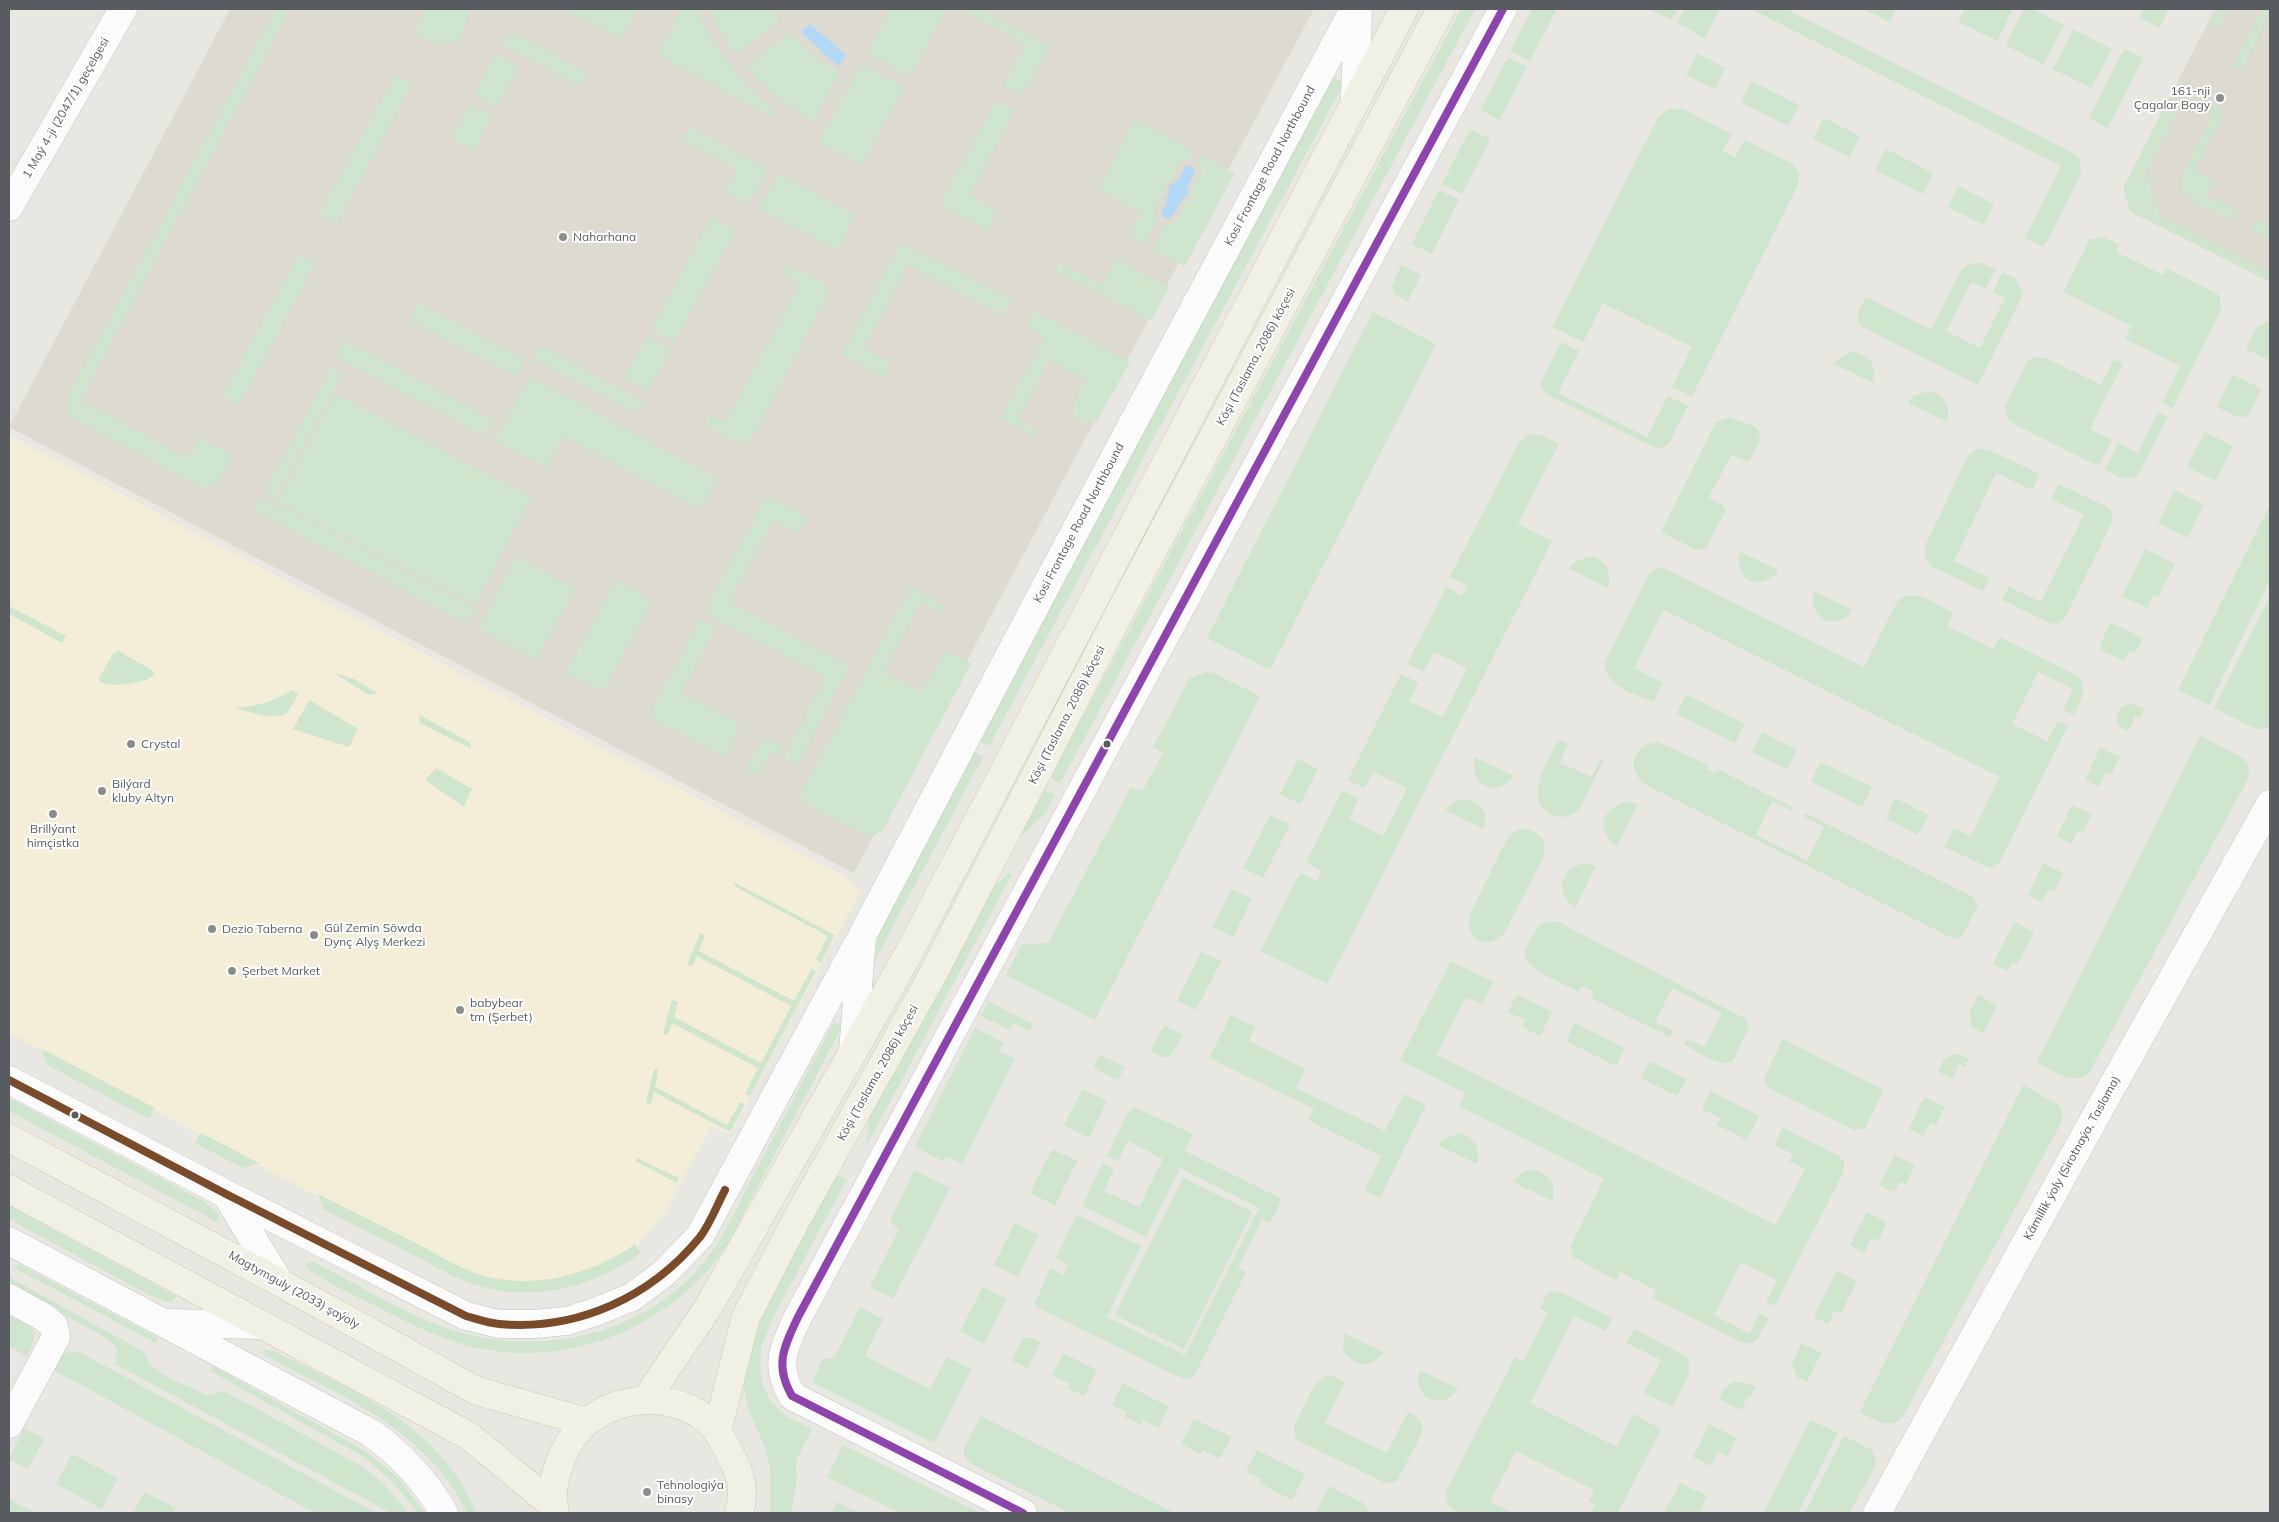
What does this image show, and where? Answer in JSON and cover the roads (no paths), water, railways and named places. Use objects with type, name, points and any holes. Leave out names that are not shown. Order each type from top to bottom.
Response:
[{"type":"main road","points":[[646,1399],[710,1306],[906,958],[1355,98],[1404,9]]},
{"type":"main road","name":"Köşi (Taslama, 2086) köçesi","points":[[718,1431],[746,1317],[794,1224],[932,976],[1119,614],[1441,9]]},
{"type":"main road","name":"Magtymguly (2033) şaýoly","points":[[9,1138],[280,1282],[477,1391],[586,1422]]},
{"type":"main road","points":[[9,1190],[468,1436],[554,1510]]},
{"type":"main road","points":[[554,1510],[554,1476],[567,1446],[586,1422],[614,1405],[646,1399],[678,1404],[706,1419],[718,1431],[740,1473],[742,1505],[739,1513]]},
{"type":"street","name":"1 Maý 4-ji (2047/1) geçelgesi","points":[[9,207],[123,9]]},
{"type":"street","points":[[1355,98],[1356,9]]},
{"type":"street","name":"Kosi Frontage Road Northbound","points":[[853,1052],[862,936],[1048,582],[1356,9]]},
{"type":"street","points":[[1023,1513],[792,1396],[784,1382],[781,1362],[784,1347],[802,1309],[1503,9]]},
{"type":"street","name":"Kämillik ýoly (Sirotnaýa, Taslama)","points":[[1877,1513],[2270,804]]},
{"type":"street","points":[[9,1080],[226,1194],[466,1316],[499,1324],[534,1324],[567,1321],[632,1297],[663,1274],[700,1236],[862,936]]},
{"type":"street","points":[[226,1194],[280,1282]]},
{"type":"street","points":[[9,1241],[371,1433],[395,1450],[412,1468],[444,1513]]},
{"type":"street","points":[[9,1298],[46,1318],[54,1326],[56,1337],[9,1424]]},
{"type":"street","points":[[163,1323],[261,1325]]},
{"type":"water","points":[[810,24],[846,55],[839,66],[801,32]]},
{"type":"water","points":[[1186,166],[1192,166],[1195,171],[1188,187],[1188,197],[1183,199],[1171,218],[1165,218],[1161,212],[1170,192],[1168,186],[1177,181]]},
{"type":"place","name":"161-nji Çagalar Bagy","points":[[2220,98]]},
{"type":"place","name":"Naharhana","points":[[563,237]]},
{"type":"place","name":"Crystal","points":[[131,744]]},
{"type":"place","name":"Bilýard kluby Altyn","points":[[102,791]]},
{"type":"place","name":"Brillýant himçistka","points":[[53,814]]},
{"type":"place","name":"Dezio Taberna","points":[[212,929]]},
{"type":"place","name":"Gül Zemin Söwda Dynç Alyş Merkezi","points":[[314,935]]},
{"type":"place","name":"Şerbet Market","points":[[232,971]]},
{"type":"place","name":"babybear tm (Şerbet)","points":[[460,1010]]},
{"type":"place","name":"Tehnologiýa binasy","points":[[647,1492]]}]
